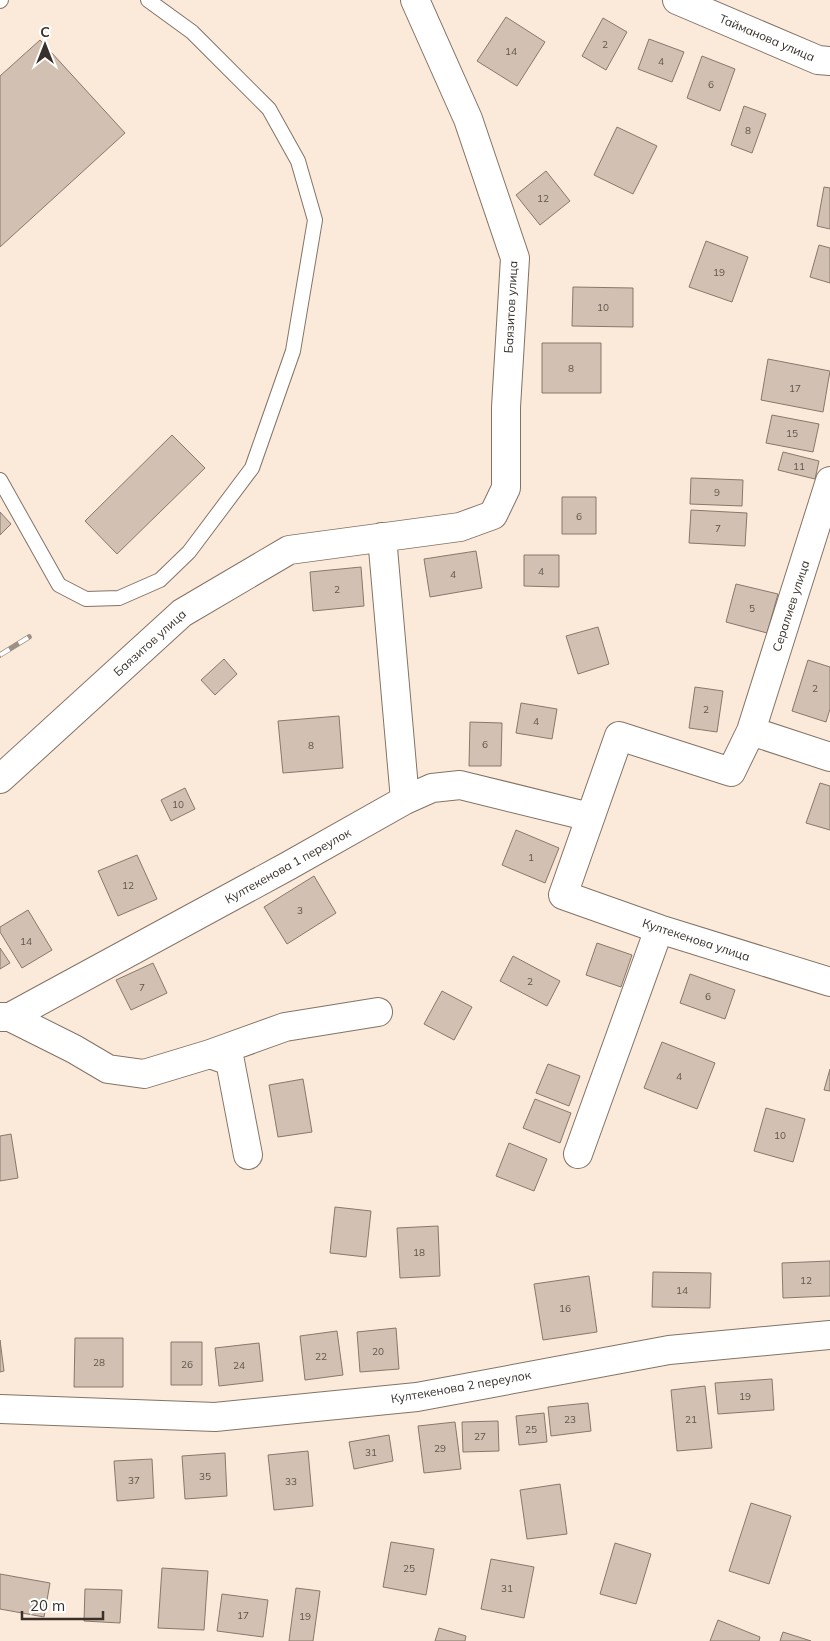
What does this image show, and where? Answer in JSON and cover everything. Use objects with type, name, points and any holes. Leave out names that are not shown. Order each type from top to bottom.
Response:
[{"type":"street","name":"Баязитов улица","points":[[0,779],[182,612],[289,550],[460,527],[493,515],[506,488],[506,407],[515,258],[468,119],[415,0]]},
{"type":"street","name":"Тайманова улица","points":[[677,0],[818,60],[830,61]]},
{"type":"street","name":"Сералиев улица","points":[[590,817],[619,736],[731,772],[751,731],[830,481]]},
{"type":"street","points":[[382,537],[405,800]]},
{"type":"street","points":[[751,731],[830,757]]},
{"type":"street","name":"Култекенова 1 переулок","points":[[5,1017],[280,871],[405,800],[432,788],[460,785],[590,817]]},
{"type":"street","name":"Култекенова улица","points":[[590,817],[563,895],[658,929],[830,982]]},
{"type":"street","points":[[578,1154],[658,929]]},
{"type":"street","points":[[5,1017],[74,1049],[108,1069],[144,1074],[210,1054],[285,1027],[378,1012]]},
{"type":"street","points":[[210,1054],[230,1061],[248,1155]]},
{"type":"street","name":"Култекенова 2 переулок","points":[[0,1409],[224,1416],[417,1397],[669,1350],[830,1335]]},
{"type":"lane","points":[[0,480],[59,584],[86,599],[120,598],[160,580],[189,552],[252,468],[293,351],[315,220],[298,161],[269,109],[192,32],[148,0]]},
{"type":"building","points":[[506,17],[545,42],[517,86],[477,61]]},
{"type":"building","points":[[603,18],[627,32],[606,70],[582,56]]},
{"type":"building","points":[[649,39],[684,52],[672,82],[638,69]]},
{"type":"building","points":[[40,40],[125,133],[0,247],[0,76]]},
{"type":"building","points":[[702,56],[735,69],[720,111],[687,98]]},
{"type":"building","points":[[744,106],[766,114],[752,153],[731,145]]},
{"type":"building","points":[[617,127],[657,146],[633,194],[594,175]]},
{"type":"building","points":[[546,171],[570,201],[540,225],[516,195]]},
{"type":"building","points":[[824,187],[830,188],[830,229],[817,226]]},
{"type":"building","points":[[706,241],[748,257],[732,302],[689,287]]},
{"type":"building","points":[[819,245],[830,248],[830,283],[810,277]]},
{"type":"building","points":[[573,287],[633,288],[633,327],[572,326]]},
{"type":"building","points":[[542,343],[601,343],[601,393],[542,393]]},
{"type":"building","points":[[768,359],[830,371],[823,412],[761,400]]},
{"type":"building","points":[[772,415],[819,424],[813,452],[766,443]]},
{"type":"building","points":[[172,435],[205,468],[117,554],[85,521]]},
{"type":"building","points":[[783,452],[819,461],[815,479],[778,470]]},
{"type":"building","points":[[691,478],[743,480],[742,506],[690,504]]},
{"type":"building","points":[[562,497],[596,497],[596,534],[562,534]]},
{"type":"building","points":[[691,510],[747,513],[745,546],[689,543]]},
{"type":"building","points":[[0,512],[11,524],[0,535]]},
{"type":"building","points":[[476,551],[482,588],[430,597],[424,559]]},
{"type":"building","points":[[524,555],[559,555],[559,587],[524,586]]},
{"type":"building","points":[[361,567],[364,606],[313,611],[310,572]]},
{"type":"building","points":[[736,584],[778,594],[767,633],[726,622]]},
{"type":"building","points":[[598,627],[609,664],[578,674],[566,636]]},
{"type":"building","points":[[224,659],[237,674],[215,695],[201,680]]},
{"type":"building","points":[[808,660],[830,667],[830,709],[826,722],[792,711]]},
{"type":"building","points":[[695,687],[723,691],[717,732],[689,728]]},
{"type":"building","points":[[521,703],[557,709],[552,739],[516,733]]},
{"type":"building","points":[[339,716],[343,768],[283,773],[278,721]]},
{"type":"building","points":[[470,722],[502,723],[501,766],[469,766]]},
{"type":"building","points":[[820,783],[830,786],[830,830],[806,823]]},
{"type":"building","points":[[185,788],[195,809],[171,821],[161,800]]},
{"type":"building","points":[[516,830],[559,848],[545,883],[502,865]]},
{"type":"building","points":[[137,855],[157,899],[118,916],[98,871]]},
{"type":"building","points":[[314,876],[336,913],[287,944],[264,907]]},
{"type":"building","points":[[28,910],[52,950],[22,968],[0,932],[0,927]]},
{"type":"building","points":[[597,943],[632,955],[621,987],[586,975]]},
{"type":"building","points":[[0,948],[10,963],[0,969]]},
{"type":"building","points":[[513,956],[560,981],[547,1006],[500,981]]},
{"type":"building","points":[[153,963],[167,993],[131,1010],[116,980]]},
{"type":"building","points":[[690,974],[735,990],[725,1019],[680,1003]]},
{"type":"building","points":[[442,991],[472,1007],[454,1040],[424,1024]]},
{"type":"building","points":[[662,1042],[715,1063],[697,1109],[644,1088]]},
{"type":"building","points":[[548,1064],[580,1076],[569,1106],[536,1093]]},
{"type":"building","points":[[830,1069],[830,1091],[824,1090]]},
{"type":"building","points":[[303,1079],[312,1132],[278,1137],[269,1085]]},
{"type":"building","points":[[535,1099],[571,1113],[560,1143],[523,1128]]},
{"type":"building","points":[[766,1108],[805,1119],[793,1162],[754,1151]]},
{"type":"building","points":[[11,1134],[18,1178],[0,1181],[0,1136]]},
{"type":"building","points":[[509,1143],[547,1159],[534,1191],[496,1176]]},
{"type":"building","points":[[335,1207],[371,1211],[366,1257],[330,1253]]},
{"type":"building","points":[[438,1226],[440,1276],[400,1278],[397,1228]]},
{"type":"building","points":[[830,1261],[830,1296],[783,1298],[782,1263]]},
{"type":"building","points":[[653,1272],[711,1273],[710,1308],[652,1307]]},
{"type":"building","points":[[589,1276],[597,1332],[543,1340],[534,1284]]},
{"type":"building","points":[[396,1328],[399,1369],[360,1372],[357,1332]]},
{"type":"building","points":[[337,1331],[343,1375],[305,1380],[300,1336]]},
{"type":"building","points":[[75,1338],[123,1338],[123,1387],[74,1387]]},
{"type":"building","points":[[0,1340],[4,1371],[0,1372]]},
{"type":"building","points":[[171,1342],[202,1342],[202,1385],[171,1385]]},
{"type":"building","points":[[259,1343],[263,1381],[219,1386],[215,1348]]},
{"type":"building","points":[[772,1379],[774,1410],[718,1414],[715,1383]]},
{"type":"building","points":[[705,1386],[712,1448],[677,1451],[671,1390]]},
{"type":"building","points":[[588,1403],[591,1431],[551,1436],[548,1407]]},
{"type":"building","points":[[544,1413],[547,1442],[519,1445],[516,1416]]},
{"type":"building","points":[[498,1421],[499,1451],[463,1452],[462,1422]]},
{"type":"building","points":[[455,1422],[461,1469],[424,1473],[418,1426]]},
{"type":"building","points":[[389,1435],[393,1461],[354,1469],[349,1442]]},
{"type":"building","points":[[308,1451],[313,1506],[274,1510],[268,1455]]},
{"type":"building","points":[[225,1453],[227,1496],[185,1499],[182,1456]]},
{"type":"building","points":[[152,1459],[154,1498],[117,1501],[114,1461]]},
{"type":"building","points":[[560,1484],[567,1534],[527,1539],[520,1490]]},
{"type":"building","points":[[751,1503],[791,1516],[769,1584],[729,1571]]},
{"type":"building","points":[[391,1542],[434,1549],[426,1595],[383,1587]]},
{"type":"building","points":[[615,1543],[651,1554],[636,1604],[600,1594]]},
{"type":"building","points":[[491,1559],[534,1567],[524,1618],[481,1609]]},
{"type":"building","points":[[162,1568],[208,1571],[204,1630],[158,1628]]},
{"type":"building","points":[[0,1574],[50,1583],[44,1617],[0,1609]]},
{"type":"building","points":[[296,1588],[320,1591],[313,1641],[289,1641]]},
{"type":"building","points":[[85,1589],[122,1590],[120,1623],[84,1621]]},
{"type":"building","points":[[222,1594],[268,1600],[263,1637],[217,1631]]},
{"type":"building","points":[[718,1620],[760,1637],[759,1641],[710,1641]]},
{"type":"building","points":[[439,1628],[466,1636],[465,1641],[435,1641]]},
{"type":"building","points":[[783,1632],[811,1641],[780,1641]]},
{"type":"railway","points":[[0,655],[29,637]]}]
